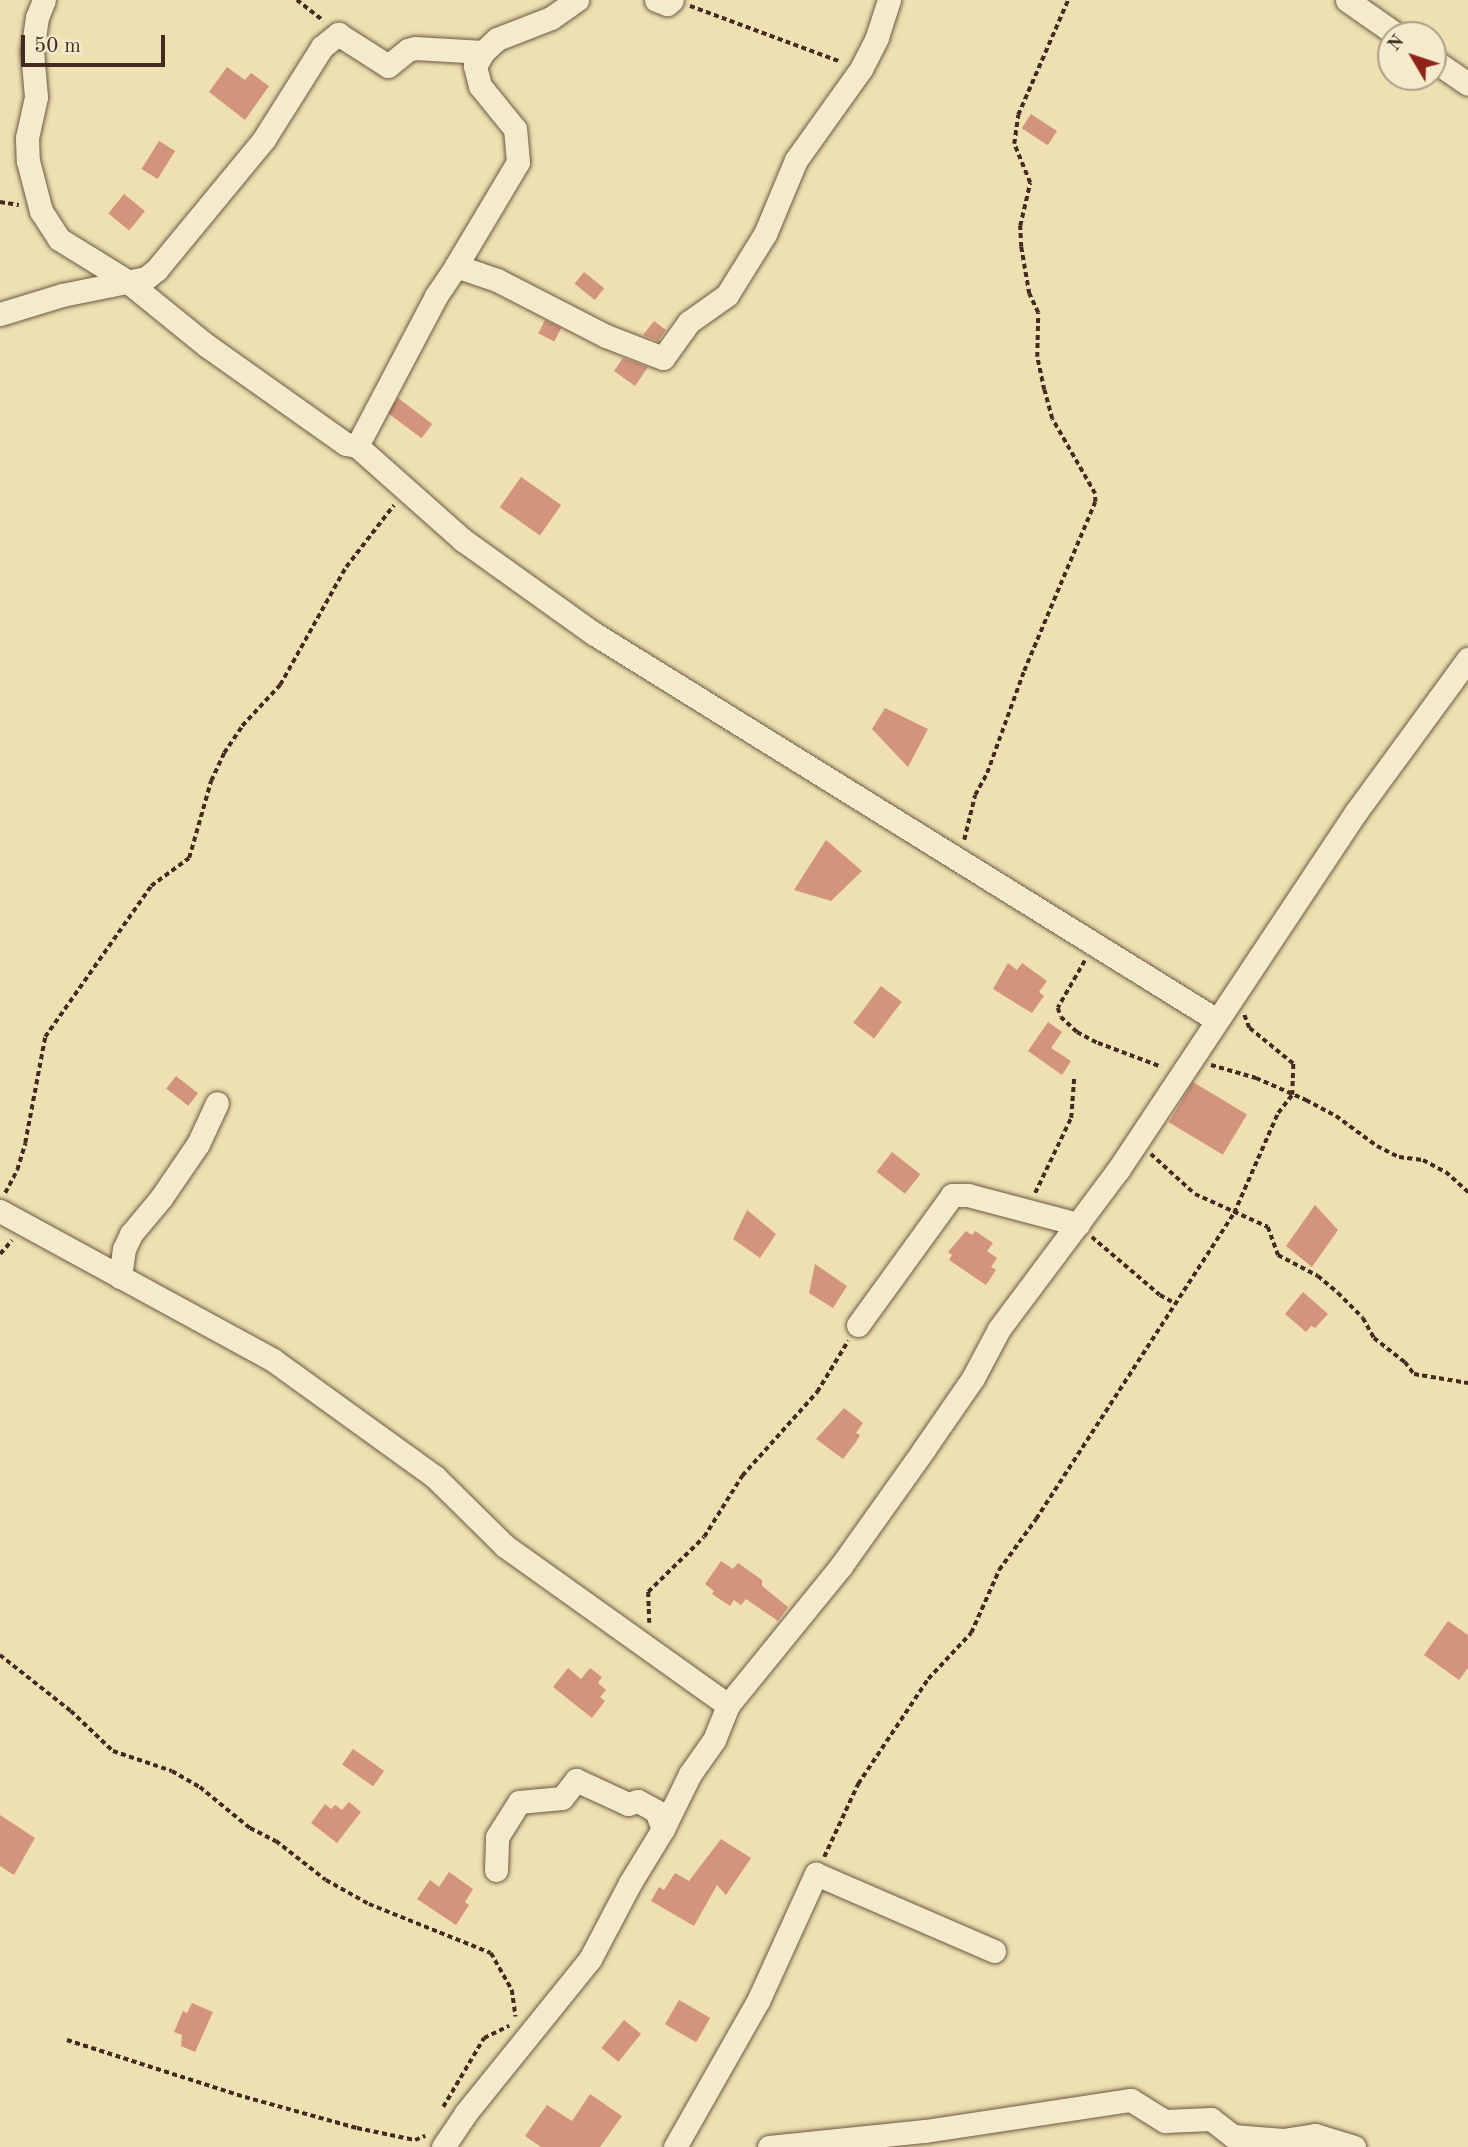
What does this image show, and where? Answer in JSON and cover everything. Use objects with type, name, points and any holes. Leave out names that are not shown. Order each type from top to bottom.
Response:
[{"type":"street","points":[[44,0],[37,17],[32,51],[36,97],[27,138],[34,191],[41,211],[60,239],[127,281],[206,345],[346,443],[357,446],[463,540],[593,633],[1215,1019]]},
{"type":"street","points":[[357,446],[436,296],[518,162],[515,129],[480,86],[475,66],[482,52],[497,39],[551,18],[577,0]]},
{"type":"street","points":[[456,266],[497,280],[606,336],[663,358],[689,321],[727,295],[765,234],[796,160],[861,69],[877,37],[889,0]]},
{"type":"street","points":[[1347,0],[1377,21]]},
{"type":"street","points":[[0,313],[146,278],[169,257],[264,139],[322,47],[338,34],[388,66],[408,50],[415,48],[482,52]]},
{"type":"street","points":[[1447,70],[1468,84]]},
{"type":"street","points":[[436,2141],[465,2115],[590,1959],[630,1883],[663,1829],[690,1774],[714,1740],[728,1705],[841,1566],[973,1378],[999,1329],[1135,1144],[1215,1019],[1356,811],[1468,659]]},
{"type":"street","points":[[120,1276],[124,1248],[131,1234],[161,1198],[198,1144],[217,1103]]},
{"type":"street","points":[[858,1325],[952,1195],[968,1195],[1077,1224]]},
{"type":"street","points":[[0,1211],[273,1360],[435,1477],[505,1546],[728,1705]]},
{"type":"street","points":[[496,1870],[497,1837],[519,1801],[562,1798],[576,1780],[628,1804],[638,1801],[656,1811],[663,1829]]},
{"type":"street","points":[[675,2147],[758,2001],[817,1874],[994,1951]]},
{"type":"street","points":[[769,2147],[925,2131],[1131,2100],[1165,2121],[1211,2119],[1233,2136],[1283,2140],[1315,2135],[1354,2147]]},
{"type":"path","points":[[297,0],[307,2],[338,34]]},
{"type":"path","points":[[667,0],[861,69]]},
{"type":"path","points":[[959,860],[975,795],[987,773],[1019,683],[1095,502],[1095,494],[1063,442],[1044,390],[1037,357],[1038,313],[1029,294],[1021,247],[1020,226],[1030,183],[1014,144],[1018,115],[1068,0]]},
{"type":"path","points":[[0,1198],[17,1170],[25,1143],[44,1037],[151,886],[189,858],[211,781],[224,753],[242,726],[280,685],[346,568],[379,522],[408,491]]},
{"type":"path","points":[[1094,944],[1058,1008],[1061,1017],[1077,1032],[1098,1043],[1184,1068],[1220,1067],[1256,1078],[1336,1116],[1377,1146],[1399,1157],[1423,1160],[1446,1172],[1468,1192]]},
{"type":"path","points":[[817,1874],[858,1784],[928,1679],[971,1633],[999,1570],[1036,1519],[1234,1213],[1278,1113],[1292,1095],[1293,1064],[1249,1028],[1235,990]]},
{"type":"path","points":[[1026,1210],[1071,1118],[1074,1077]]},
{"type":"path","points":[[1135,1144],[1158,1159],[1195,1194],[1269,1227],[1278,1255],[1318,1276],[1338,1293],[1363,1318],[1374,1338],[1414,1374],[1468,1383]]},
{"type":"path","points":[[1077,1224],[1160,1295],[1177,1304]]},
{"type":"path","points":[[650,1649],[648,1592],[704,1537],[742,1476],[817,1392],[858,1325]]},
{"type":"path","points":[[0,1656],[71,1712],[113,1751],[173,1771],[200,1787],[250,1828],[276,1841],[326,1880],[369,1904],[491,1954],[512,1990],[517,2022],[484,2038],[449,2093],[441,2112]]},
{"type":"path","points":[[67,2040],[245,2097],[357,2128],[415,2140],[436,2141]]},
{"type":"building","points":[[227,67],[245,80],[251,73],[269,86],[245,120],[209,92]]},
{"type":"building","points":[[1031,114],[1057,131],[1048,145],[1022,128]]},
{"type":"building","points":[[159,141],[175,151],[158,179],[142,169]]},
{"type":"building","points":[[124,194],[145,211],[129,230],[108,213]]},
{"type":"building","points":[[584,272],[604,288],[595,300],[575,284]]},
{"type":"building","points":[[545,320],[561,328],[554,342],[538,333]]},
{"type":"building","points":[[654,321],[666,330],[658,341],[643,335]]},
{"type":"building","points":[[623,358],[648,367],[635,386],[614,371]]},
{"type":"building","points":[[398,398],[432,424],[422,438],[387,412]]},
{"type":"building","points":[[521,477],[561,505],[540,535],[500,507]]},
{"type":"building","points":[[885,708],[928,729],[908,767],[872,729]]},
{"type":"building","points":[[826,840],[862,871],[831,901],[794,890]]},
{"type":"building","points":[[1008,963],[1017,970],[1022,963],[1047,981],[1039,992],[1044,996],[1032,1013],[993,989]]},
{"type":"building","points":[[881,986],[902,1002],[874,1038],[853,1023]]},
{"type":"building","points":[[1048,1022],[1062,1032],[1051,1048],[1071,1061],[1062,1075],[1028,1051]]},
{"type":"building","points":[[176,1076],[198,1093],[188,1106],[166,1089]]},
{"type":"building","points":[[1193,1082],[1247,1114],[1223,1155],[1169,1122]]},
{"type":"building","points":[[892,1152],[920,1174],[905,1194],[877,1172]]},
{"type":"building","points":[[1315,1205],[1338,1230],[1312,1267],[1286,1246]]},
{"type":"building","points":[[747,1210],[776,1234],[760,1258],[733,1239]]},
{"type":"building","points":[[966,1231],[972,1235],[975,1231],[993,1243],[987,1251],[997,1258],[991,1267],[996,1270],[986,1285],[949,1260],[952,1255],[948,1252]]},
{"type":"building","points":[[815,1264],[847,1286],[833,1308],[809,1293]]},
{"type":"building","points":[[1303,1292],[1328,1314],[1315,1328],[1311,1326],[1306,1332],[1285,1314]]},
{"type":"building","points":[[844,1408],[863,1423],[856,1433],[860,1435],[843,1459],[816,1439]]},
{"type":"building","points":[[721,1561],[733,1569],[738,1563],[762,1580],[762,1586],[788,1607],[778,1621],[746,1599],[741,1605],[734,1600],[730,1606],[712,1594],[714,1591],[705,1584]]},
{"type":"building","points":[[1448,1621],[1468,1635],[1468,1668],[1459,1680],[1424,1655]]},
{"type":"building","points":[[568,1668],[581,1679],[590,1668],[602,1677],[598,1683],[606,1690],[600,1697],[605,1701],[592,1718],[553,1687]]},
{"type":"building","points":[[353,1749],[384,1771],[373,1786],[342,1765]]},
{"type":"building","points":[[349,1802],[361,1812],[337,1843],[311,1823],[325,1804],[331,1809],[335,1805],[342,1810]]},
{"type":"building","points":[[0,1815],[35,1838],[14,1875],[0,1866]]},
{"type":"building","points":[[721,1839],[751,1858],[726,1895],[717,1885],[694,1926],[651,1901],[659,1887],[664,1890],[675,1873],[689,1881]]},
{"type":"building","points":[[449,1872],[473,1889],[465,1902],[469,1905],[456,1925],[417,1899],[430,1880],[439,1887]]},
{"type":"building","points":[[679,2000],[710,2018],[696,2042],[665,2024]]},
{"type":"building","points":[[192,2003],[213,2012],[195,2052],[181,2046],[182,2035],[174,2032],[183,2011],[187,2013]]},
{"type":"building","points":[[624,2020],[641,2034],[618,2062],[601,2048]]},
{"type":"building","points":[[590,2094],[622,2116],[600,2147],[541,2147],[525,2136],[547,2105],[572,2121]]}]
